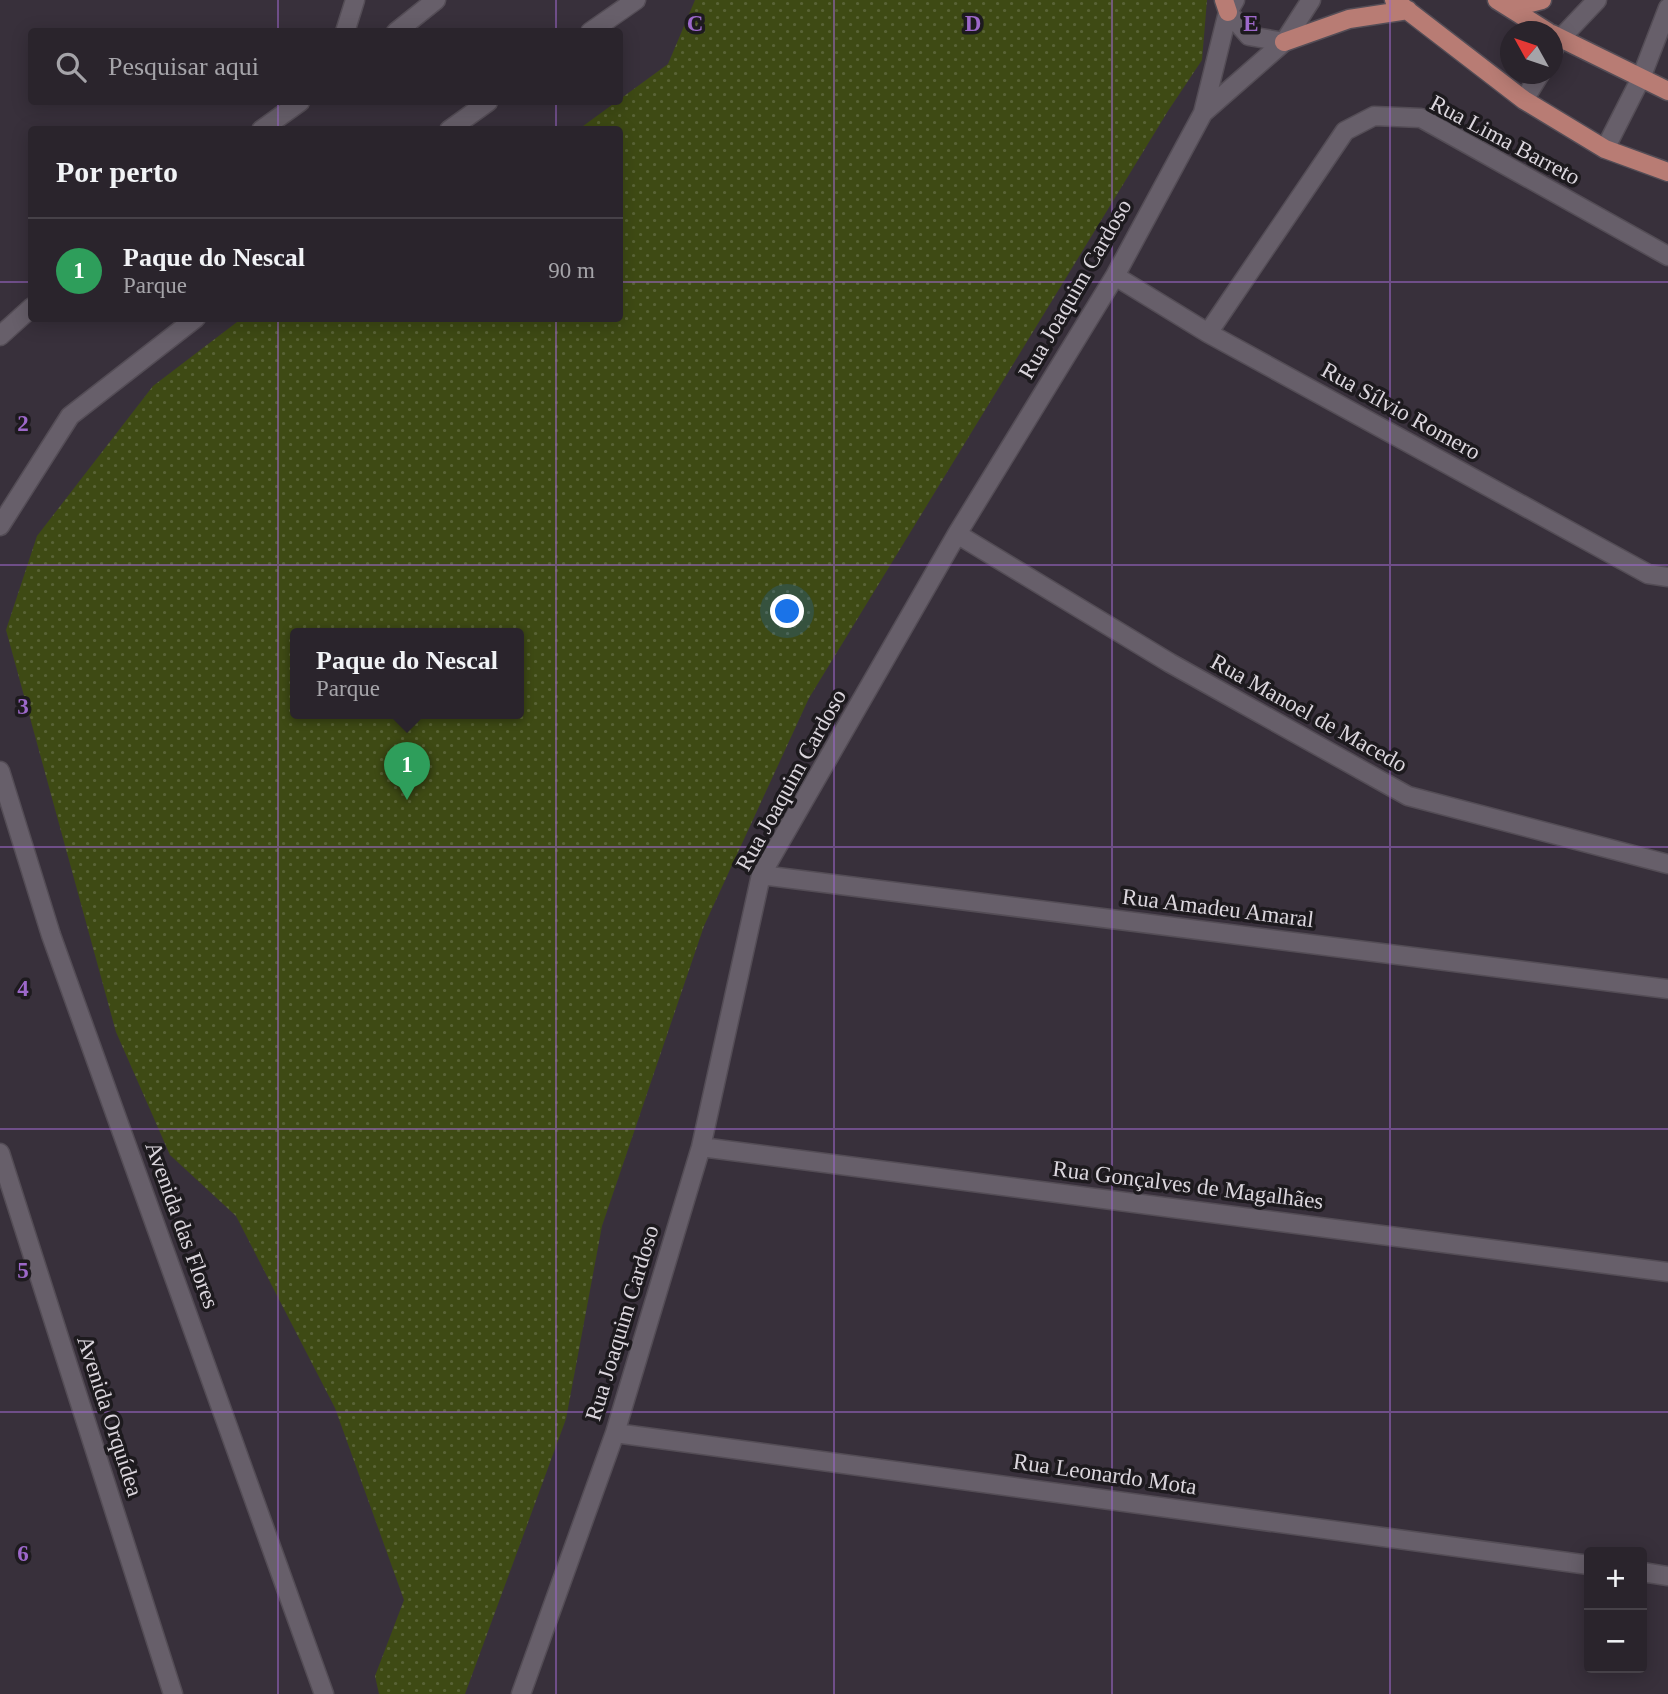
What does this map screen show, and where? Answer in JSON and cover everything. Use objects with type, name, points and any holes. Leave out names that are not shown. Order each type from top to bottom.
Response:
[{"type":"main road","points":[[1504,4],[1542,0]]},
{"type":"main road","points":[[1504,4],[1528,21]]},
{"type":"main road","points":[[1284,41],[1401,5],[1524,100],[1605,149],[1668,172]]},
{"type":"main road","points":[[1563,43],[1668,91]]},
{"type":"street","points":[[346,28],[355,0]]},
{"type":"street","points":[[401,28],[436,0]]},
{"type":"street","points":[[596,28],[636,0]]},
{"type":"street","points":[[1203,113],[1284,41],[1311,0]]},
{"type":"street","points":[[1563,30],[1597,0]]},
{"type":"street","points":[[1229,4],[1249,36],[1284,41]]},
{"type":"street","points":[[1203,113],[1229,4]]},
{"type":"street","points":[[1605,149],[1641,78],[1668,8]]},
{"type":"street","points":[[1524,100],[1534,84]]},
{"type":"street","points":[[267,126],[296,105]]},
{"type":"street","points":[[455,126],[484,105]]},
{"type":"street","name":"Rua Joaquim Cardoso","points":[[522,1694],[615,1433],[701,1147],[761,875],[957,534],[1115,276],[1203,113]]},
{"type":"street","name":"Rua Lima Barreto","points":[[1209,333],[1345,131],[1374,116],[1420,118],[1668,256]]},
{"type":"street","name":"Rua Sílvio Romero","points":[[1115,276],[1209,333],[1648,574],[1668,577]]},
{"type":"street","points":[[0,336],[28,311]]},
{"type":"street","points":[[0,526],[70,416],[191,322]]},
{"type":"street","name":"Rua Manoel de Macedo","points":[[957,534],[1170,663],[1408,796],[1668,864]]},
{"type":"street","name":"Avenida das Flores","points":[[0,771],[55,948],[324,1694]]},
{"type":"street","name":"Rua Amadeu Amaral","points":[[761,875],[1668,989]]},
{"type":"street","name":"Rua Gonçalves de Magalhães","points":[[701,1147],[1668,1272]]},
{"type":"street","name":"Avenida Orquídea","points":[[0,1153],[173,1694]]},
{"type":"street","name":"Rua Leonardo Mota","points":[[615,1433],[1584,1564]]},
{"type":"street","points":[[1647,1573],[1668,1576]]},
{"type":"green space","points":[[695,0],[1207,0],[1202,60],[1168,111],[809,698],[704,926],[602,1226],[566,1419],[465,1694],[379,1694],[375,1676],[404,1600],[335,1408],[236,1216],[170,1155],[116,1032],[6,630],[37,536],[153,386],[237,322],[623,322],[623,126],[583,126],[612,105],[623,105],[623,97],[668,64]]},
{"type":"place","name":"Paque do Nescal","points":[[407,800]]}]
